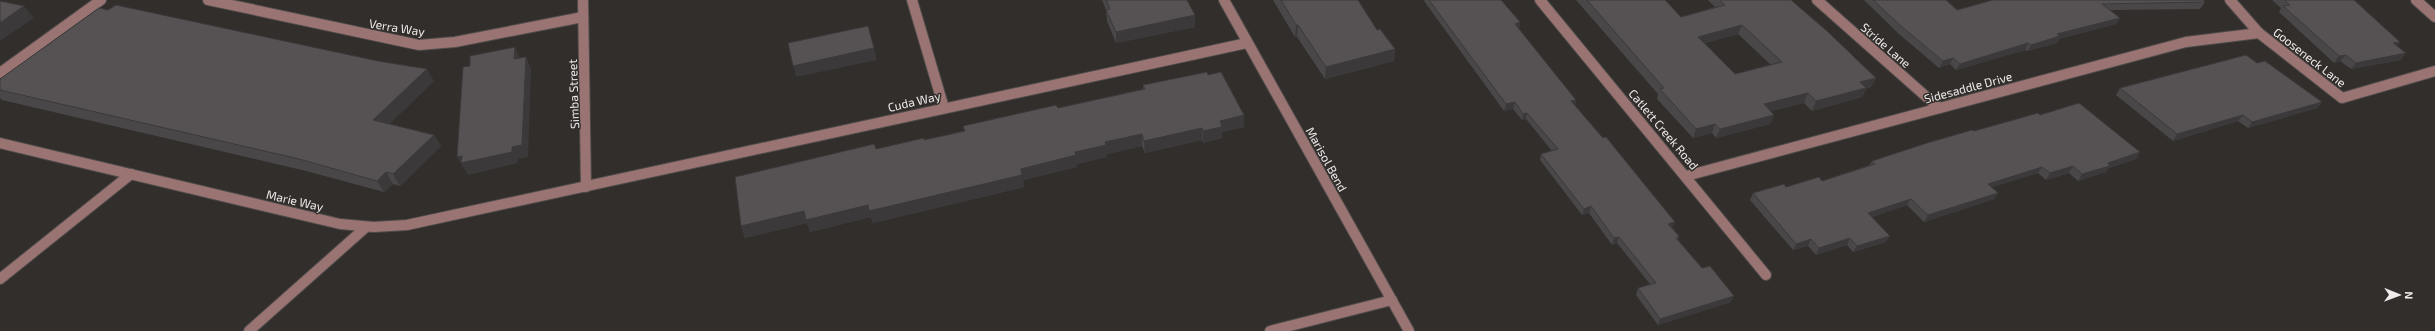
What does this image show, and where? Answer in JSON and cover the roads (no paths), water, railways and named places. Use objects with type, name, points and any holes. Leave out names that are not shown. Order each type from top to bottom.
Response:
[{"type":"street","points":[[0,73],[101,0]]},
{"type":"street","name":"Verra Way","points":[[208,0],[419,45],[455,42],[583,17]]},
{"type":"street","name":"Simba Street","points":[[583,0],[587,152],[586,187]]},
{"type":"street","points":[[912,0],[944,108]]},
{"type":"street","name":"Marisol Bend","points":[[1224,0],[1409,331]]},
{"type":"street","name":"Catlett Creek Road","points":[[1540,0],[1686,176],[1766,276]]},
{"type":"street","name":"Stride Lane","points":[[1817,0],[1939,108]]},
{"type":"street","name":"Gooseneck Lane","points":[[2230,0],[2259,32],[2342,98],[2435,71]]},
{"type":"street","points":[[2416,0],[2435,17]]},
{"type":"street","name":"Sidesaddle Drive","points":[[1686,176],[2186,42],[2259,32]]},
{"type":"street","name":"Cuda Way","points":[[586,187],[1247,43]]},
{"type":"street","name":"Marie Way","points":[[0,143],[365,228],[407,225],[586,187]]},
{"type":"street","points":[[0,279],[130,174]]},
{"type":"street","points":[[249,331],[365,228]]},
{"type":"street","points":[[1270,331],[1392,300]]}]
